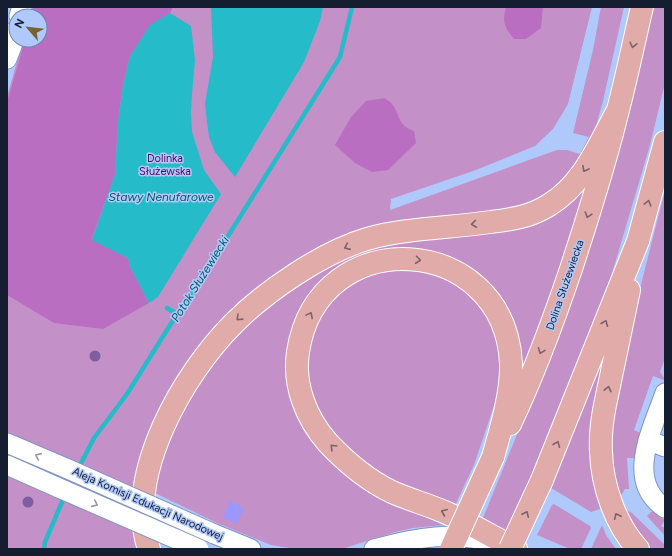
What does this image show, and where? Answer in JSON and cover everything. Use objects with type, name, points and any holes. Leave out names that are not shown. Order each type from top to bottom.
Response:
[{"type":"main road","name":"Dolina Służewiecka","points":[[451,549],[533,374],[554,318],[595,194],[618,110],[642,7]]},
{"type":"main road","points":[[149,549],[143,522],[143,499],[149,466],[163,427],[180,394],[204,358],[244,313],[292,277],[334,253],[365,240],[387,234],[470,225],[524,217],[551,204],[573,187],[582,175],[618,110]]},
{"type":"main road","points":[[638,549],[623,528],[614,509],[605,479],[600,452],[604,405],[638,241],[665,142]]},
{"type":"main road","points":[[510,549],[542,480],[638,241]]},
{"type":"main road","points":[[494,457],[504,418],[511,366],[509,348],[501,320],[489,300],[478,288],[446,267],[429,261],[401,258],[384,260],[358,268],[340,279],[327,290],[316,305],[305,325],[299,344],[297,367],[303,401],[312,421],[320,432],[340,454],[379,485],[404,497],[447,513],[516,549]]},
{"type":"street","points":[[7,58],[11,48]]},
{"type":"street","points":[[665,393],[657,443],[644,458],[643,470],[646,484],[655,500],[665,508]]},
{"type":"street","name":"Aleja Komisji Edukacji Narodowej","points":[[7,442],[251,549]]},
{"type":"street","name":"Aleja Komisji Edukacji Narodowej","points":[[7,465],[198,549]]},
{"type":"street","points":[[374,549],[404,541],[441,537],[476,539],[506,549]]},
{"type":"green space","name":"Dolinka Służewska","points":[[592,7],[568,104],[553,129],[535,146],[476,170],[391,199],[390,210],[557,150],[567,150],[580,154],[589,137],[573,133],[593,50],[601,7],[624,7],[603,101],[593,137],[583,156],[562,186],[537,203],[290,269],[163,412],[141,549],[7,549],[7,97],[21,48],[48,48],[48,8],[31,8]]},
{"type":"green space","points":[[652,7],[665,7],[665,83],[650,145],[603,304],[553,431],[505,534],[481,523],[563,321]]},
{"type":"green space","points":[[583,188],[584,189],[562,261],[520,379],[470,272],[345,266],[291,381],[375,494],[443,525],[413,528],[395,532],[345,548],[296,549],[271,545],[217,523],[153,492],[171,433],[183,407],[215,357],[249,321],[308,276],[381,242],[508,228]]},
{"type":"green space","points":[[665,190],[665,358],[660,372],[665,379],[664,380],[653,376],[634,430],[645,435],[639,458],[627,458],[629,489],[625,489],[618,500],[608,447],[629,332]]},
{"type":"green space","points":[[405,266],[457,282],[492,319],[503,368],[497,397],[474,465],[453,510],[372,470],[327,430],[303,377],[305,351],[329,300],[373,270]]},
{"type":"green space","points":[[606,347],[603,508],[591,512],[551,488]]},
{"type":"green space","points":[[554,504],[590,526],[591,528],[581,549],[570,549],[537,535],[552,505]]},
{"type":"green space","points":[[625,509],[632,513],[665,545],[665,549],[647,549]]},
{"type":"green space","points":[[651,512],[654,512],[665,520],[661,526],[665,528],[665,536],[647,516]]},
{"type":"green space","points":[[602,525],[606,535],[616,549],[591,549]]},
{"type":"shaded area","points":[[173,7],[170,13],[150,26],[130,56],[123,85],[118,122],[115,174],[92,239],[128,258],[130,267],[149,303],[103,329],[54,323],[7,295],[7,102],[23,48],[48,48],[48,8],[34,8]]},
{"type":"shaded area","points":[[506,7],[543,7],[541,28],[526,39],[514,39],[508,31],[504,21]]},
{"type":"shaded area","points":[[385,98],[395,108],[402,123],[414,131],[416,143],[388,170],[372,172],[355,163],[335,145],[351,117],[366,101]]},
{"type":"water","name":"Stawy Nenufarowe","points":[[211,7],[323,7],[320,21],[304,62],[235,177],[215,152],[209,137],[205,104],[213,57]]},
{"type":"water","name":"Stawy Nenufarowe","points":[[170,13],[191,26],[195,60],[191,112],[192,132],[204,170],[221,194],[158,297],[149,303],[130,267],[128,258],[92,240],[115,174],[118,122],[123,85],[130,56],[150,25]]},
{"type":"building","points":[[230,501],[244,508],[237,524],[223,517]]},
{"type":"waterway","name":"Potok Służewiecki","points":[[78,469],[94,438],[127,394],[340,57],[352,7]]},
{"type":"waterway","points":[[167,308],[177,314]]},
{"type":"waterway","name":"Potok Służewiecki","points":[[44,549],[45,542],[65,495]]}]
